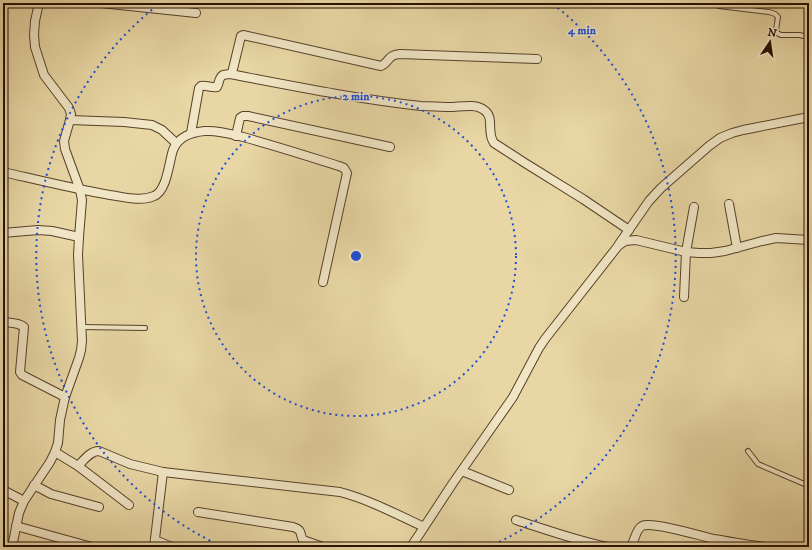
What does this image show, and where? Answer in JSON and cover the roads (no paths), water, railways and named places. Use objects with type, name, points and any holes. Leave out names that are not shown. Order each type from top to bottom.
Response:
[{"type":"street","points":[[12,547],[16,526],[24,501],[55,452],[58,443],[60,420],[65,396],[80,354],[82,341],[78,256],[82,200],[80,190],[65,149],[64,141],[71,114],[69,108],[44,75],[35,48],[35,21],[39,3]]},
{"type":"street","points":[[101,3],[196,13]]},
{"type":"street","points":[[230,74],[232,73],[241,36],[243,35],[380,66],[384,65],[388,58],[396,54],[537,59]]},
{"type":"street","points":[[191,133],[199,88],[204,85],[217,87],[221,76],[230,74],[384,102],[429,106],[472,106],[484,109],[488,113],[490,119],[490,134],[494,143],[629,230]]},
{"type":"street","points":[[236,136],[240,118],[243,116],[248,116],[390,146]]},
{"type":"street","points":[[423,547],[413,544],[513,397],[545,339],[618,246],[649,201],[661,188],[708,146],[720,138],[732,133],[809,117]]},
{"type":"street","points":[[70,120],[124,122],[152,125],[162,130],[176,143]]},
{"type":"street","points":[[3,172],[80,190],[134,199],[156,196],[161,191],[176,143],[191,133],[205,130],[217,131],[275,146],[339,166],[344,168],[347,173],[323,282]]},
{"type":"street","points":[[729,204],[737,248]]},
{"type":"street","points":[[684,297],[686,252],[694,207]]},
{"type":"street","points":[[3,233],[38,230],[52,231],[79,237]]},
{"type":"street","points":[[618,246],[625,241],[636,240],[686,252],[711,253],[776,238],[809,240]]},
{"type":"street","points":[[3,322],[16,323],[24,327],[20,372],[22,375],[65,396]]},
{"type":"street","points":[[78,466],[91,453],[99,451],[130,464],[163,472],[340,492],[356,496],[424,527]]},
{"type":"street","points":[[55,452],[78,466],[129,505]]},
{"type":"street","points":[[462,471],[509,490]]},
{"type":"street","points":[[163,472],[155,544],[172,547]]},
{"type":"street","points":[[34,486],[51,494],[99,507]]},
{"type":"street","points":[[3,490],[24,501]]},
{"type":"street","points":[[198,512],[298,528],[303,540],[323,547]]},
{"type":"street","points":[[516,520],[585,542],[608,547]]},
{"type":"street","points":[[630,547],[638,530],[647,525],[688,532],[736,545],[765,547]]},
{"type":"street","points":[[16,526],[92,547]]},
{"type":"lane","points":[[713,3],[719,6],[775,14],[778,17],[777,33],[781,35],[799,35],[809,37]]},
{"type":"lane","points":[[81,327],[145,328]]},
{"type":"lane","points":[[748,451],[758,464],[809,486]]}]
